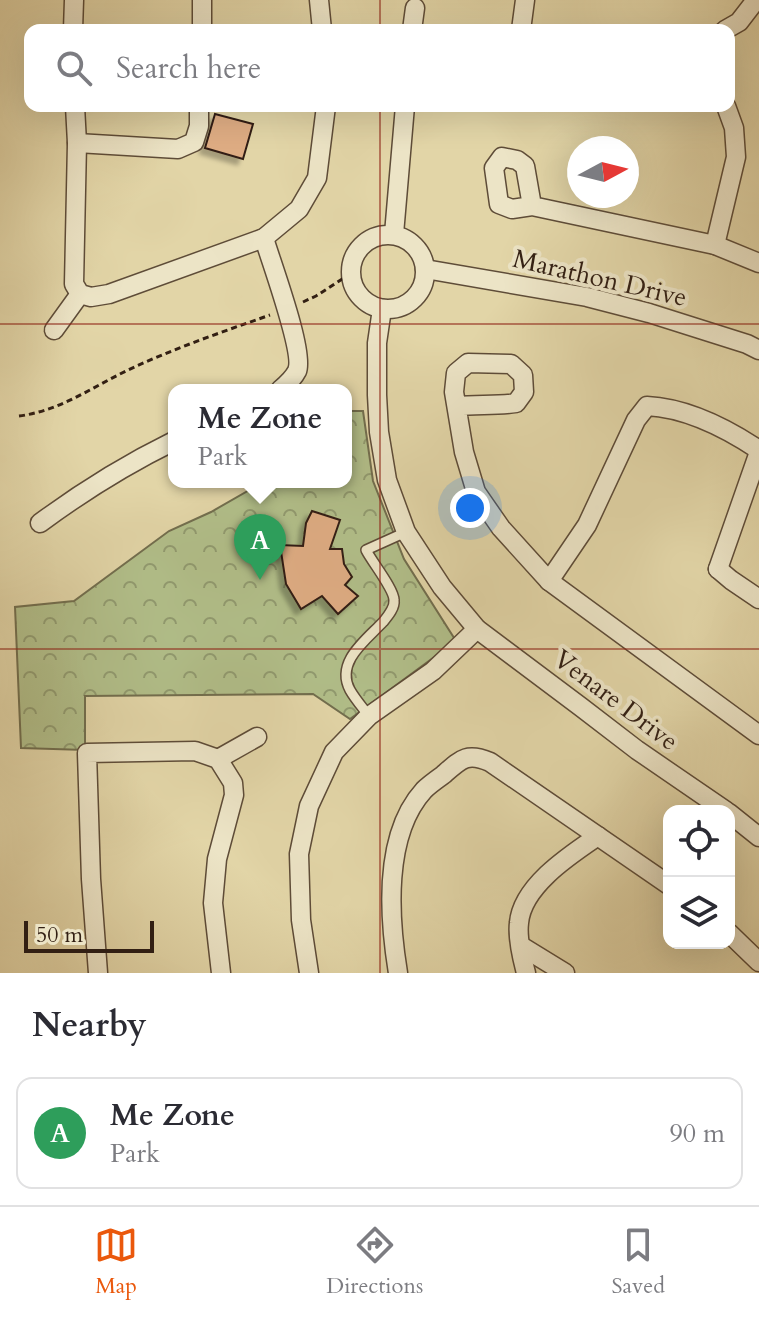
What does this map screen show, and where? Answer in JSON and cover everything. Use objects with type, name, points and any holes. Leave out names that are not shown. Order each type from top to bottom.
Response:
[{"type":"street","points":[[73,24],[74,0]]},
{"type":"street","points":[[202,0],[202,24]]},
{"type":"street","points":[[319,0],[321,24]]},
{"type":"street","points":[[522,24],[525,0]]},
{"type":"street","points":[[735,24],[756,0]]},
{"type":"street","points":[[413,24],[416,3]]},
{"type":"street","points":[[75,112],[74,284],[80,294],[91,297],[109,294],[264,238],[299,209],[317,178],[325,112]]},
{"type":"street","points":[[77,143],[178,149],[194,142],[199,112]]},
{"type":"street","points":[[394,234],[404,112]]},
{"type":"street","points":[[715,245],[736,157],[734,128],[728,112]]},
{"type":"street","points":[[532,206],[715,245],[759,263]]},
{"type":"street","points":[[383,234],[394,234],[416,246],[425,269],[420,291],[404,306],[393,309],[370,305],[360,297],[353,287],[350,274],[355,252],[372,237],[383,234]]},
{"type":"street","points":[[264,238],[296,347],[298,369],[287,384]]},
{"type":"street","name":"Marathon Drive","points":[[425,269],[587,297],[649,313],[759,350]]},
{"type":"street","points":[[54,330],[80,294]]},
{"type":"street","name":"Venare Drive","points":[[382,309],[377,343],[379,432],[387,480],[406,532],[442,587],[477,629],[637,750],[718,805]]},
{"type":"street","points":[[457,406],[464,452],[476,492],[501,528],[549,581],[759,735]]},
{"type":"street","points":[[549,581],[587,525],[636,420],[647,406],[670,407],[734,433],[759,451],[709,569],[759,599]]},
{"type":"street","points":[[40,523],[130,464],[168,444]]},
{"type":"street","points":[[309,973],[301,920],[299,854],[309,806],[334,752],[369,716],[433,671],[477,629]]},
{"type":"street","points":[[218,759],[257,737]]},
{"type":"street","points":[[98,973],[87,753],[195,751],[218,759],[233,783],[234,795],[217,859],[213,903],[221,973]]},
{"type":"street","points":[[398,973],[391,909],[393,866],[403,824],[423,791],[460,760],[476,756],[490,762],[663,881]]},
{"type":"street","name":"Venare Drive","points":[[735,818],[759,837]]},
{"type":"street","points":[[526,973],[518,925],[522,906],[539,883],[566,858],[598,836]]},
{"type":"street","points":[[735,939],[759,962]]},
{"type":"street","points":[[521,946],[565,973]]},
{"type":"lane","points":[[369,716],[350,690],[346,679],[347,662],[389,615],[395,601],[391,589],[366,550],[406,532]]},
{"type":"path","points":[[19,416],[53,409],[162,355],[316,296],[350,274]]},
{"type":"green space","points":[[352,411],[363,411],[373,481],[404,559],[456,641],[350,719],[313,694],[85,696],[85,750],[21,748],[15,607],[74,601],[169,531],[251,489],[352,488]]},
{"type":"building","points":[[215,114],[253,124],[243,159],[205,148]]},
{"type":"building","points":[[312,511],[340,520],[330,549],[342,549],[344,564],[352,577],[345,585],[358,596],[338,614],[322,596],[301,609],[286,584],[280,545],[303,546],[306,523]]},
{"type":"place","name":"Me Zone","points":[[260,580]]}]
